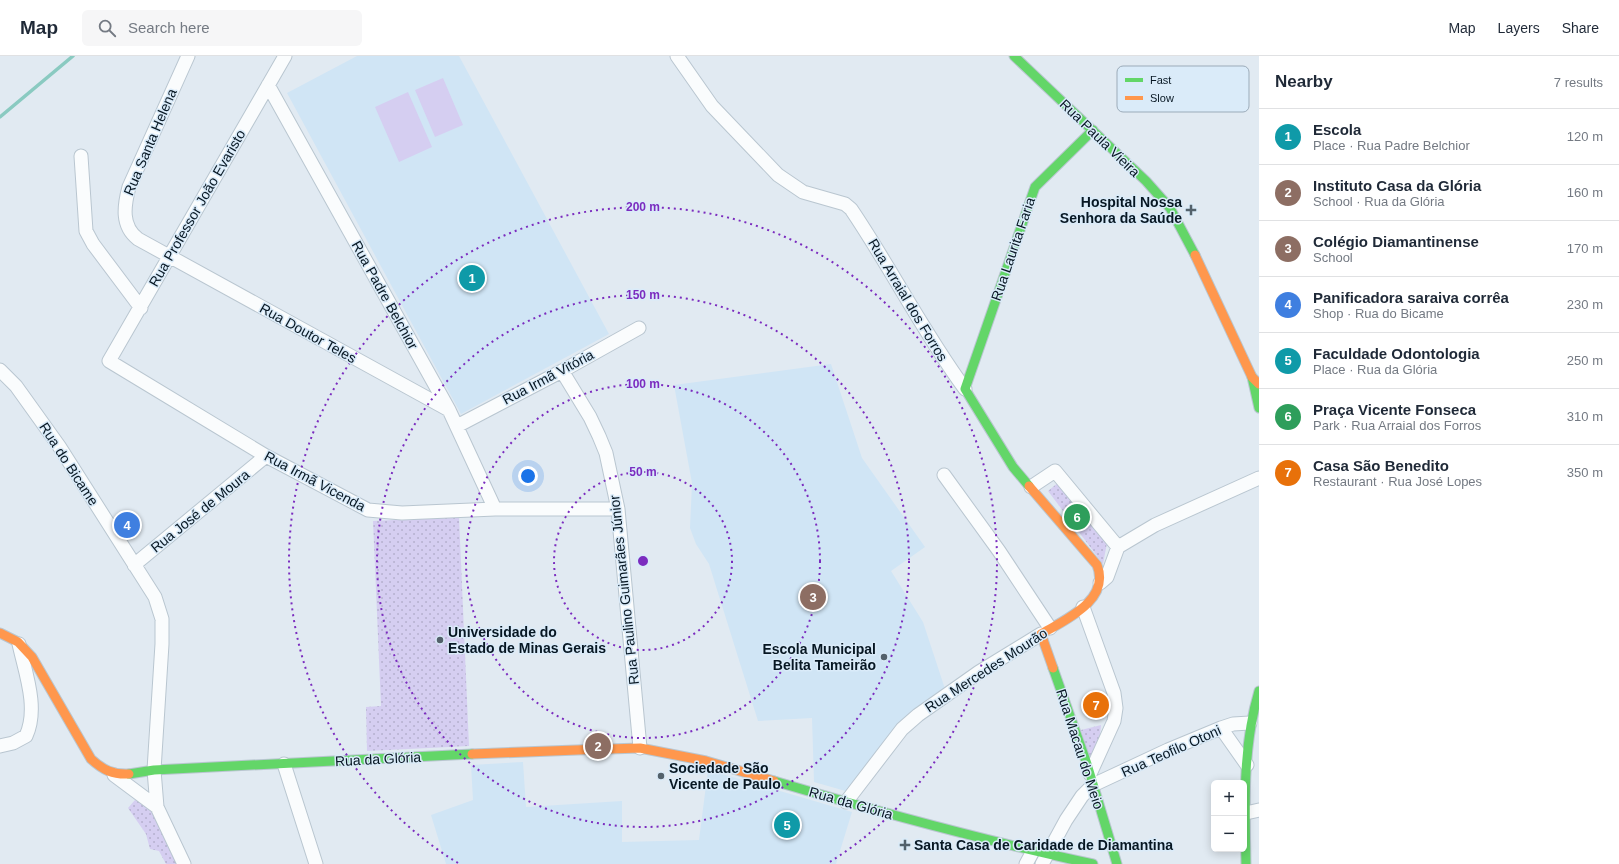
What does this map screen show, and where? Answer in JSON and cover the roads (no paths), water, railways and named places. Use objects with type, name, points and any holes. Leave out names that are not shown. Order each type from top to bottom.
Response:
[{"type":"main road","name":"Rua Paula Vieira","points":[[1014,56],[1146,181],[1170,208],[1186,236],[1252,377],[1259,408]]},
{"type":"main road","name":"Rua Laurita Faria","points":[[964,389],[1035,187],[1093,130]]},
{"type":"main road","name":"Rua Paula Vieira","points":[[1252,377],[1259,384]]},
{"type":"main road","name":"Rua Arraial dos Forros","points":[[964,389],[1013,467],[1097,565],[1100,583]]},
{"type":"main road","name":"Rua Mercedes Mourão","points":[[1046,631],[1083,607],[1095,594],[1100,583]]},
{"type":"main road","name":"Rua Macau do Meio","points":[[1046,631],[1118,864]]},
{"type":"main road","points":[[0,633],[18,642],[32,657],[91,759],[97,766],[114,776]]},
{"type":"main road","points":[[1247,790],[1250,723],[1259,691]]},
{"type":"main road","name":"Rua da Glória","points":[[114,776],[154,770],[490,753],[640,748],[706,761],[846,802],[1033,851],[1045,859],[1093,864]]},
{"type":"main road","points":[[1246,816],[1246,864]]},
{"type":"street","name":"Rua Santa Helena","points":[[169,256],[138,240],[132,234],[126,220],[125,202],[132,178],[188,56]]},
{"type":"street","name":"Rua Professor João Evaristo","points":[[109,361],[141,308],[169,256],[285,56]]},
{"type":"street","name":"Rua Arraial dos Forros","points":[[678,56],[712,106],[778,175],[803,192],[840,202],[851,209],[898,281],[941,357],[964,389]]},
{"type":"street","name":"Rua Padre Belchior","points":[[268,84],[449,410],[495,509]]},
{"type":"street","points":[[82,156],[86,231],[93,244],[141,308]]},
{"type":"street","name":"Rua Doutor Teles","points":[[169,256],[449,410]]},
{"type":"street","name":"Rua Irmã Vitória","points":[[457,426],[562,371],[639,328]]},
{"type":"street","name":"Rua Irmã Vicenda","points":[[109,361],[266,456],[368,510],[402,514],[495,509],[618,509]]},
{"type":"street","name":"Rua do Bicame","points":[[0,370],[16,386],[59,446],[155,597],[162,619],[162,644],[154,770],[157,807]]},
{"type":"street","name":"Rua Paulino Guimarães Júnior","points":[[562,371],[600,436],[606,453],[618,509],[640,748]]},
{"type":"street","name":"Rua José de Moura","points":[[134,565],[266,456]]},
{"type":"street","points":[[1031,487],[1055,472],[1118,547]]},
{"type":"street","points":[[944,475],[999,551],[1046,631]]},
{"type":"street","points":[[1100,583],[1107,577],[1118,547],[1155,525],[1259,478]]},
{"type":"street","points":[[1045,859],[1066,820],[1092,780],[1114,721],[1116,708],[1114,694],[1083,607]]},
{"type":"street","name":"Rua Mercedes Mourão","points":[[846,802],[902,729],[918,715],[979,672],[1046,631]]},
{"type":"street","points":[[0,746],[13,743],[26,736],[31,720],[31,701],[18,642]]},
{"type":"street","name":"Rua Teofilo Otoni","points":[[1092,780],[1220,728],[1233,724],[1250,723]]},
{"type":"street","points":[[1220,728],[1248,766]]},
{"type":"street","points":[[284,764],[316,864]]},
{"type":"street","points":[[114,776],[157,807],[184,864]]},
{"type":"street","points":[[1247,813],[1259,810]]},
{"type":"street","points":[[1026,864],[1033,851]]},
{"type":"waterway","points":[[0,117],[73,56]]},
{"type":"place","name":"Hospital Nossa Senhora da Saúde","points":[[1191,210]]},
{"type":"place","name":"Escola","points":[[472,278]]},
{"type":"place","name":"Praça Vicente Fonseca","points":[[1077,517]]},
{"type":"place","name":"Panificadora saraiva corrêa","points":[[127,525]]},
{"type":"place","name":"Colégio Diamantinense","points":[[813,597]]},
{"type":"place","name":"Universidade do Estado de Minas Gerais","points":[[440,640]]},
{"type":"place","name":"Escola Municipal Belita Tameirão","points":[[884,657]]},
{"type":"place","name":"Casa São Benedito","points":[[1096,705]]},
{"type":"place","name":"Instituto Casa da Glória","points":[[598,746]]},
{"type":"place","name":"Sociedade São Vicente de Paulo","points":[[661,776]]},
{"type":"place","name":"Faculdade Odontologia","points":[[787,825]]},
{"type":"place","name":"Santa Casa de Caridade de Diamantina","points":[[905,845]]}]
